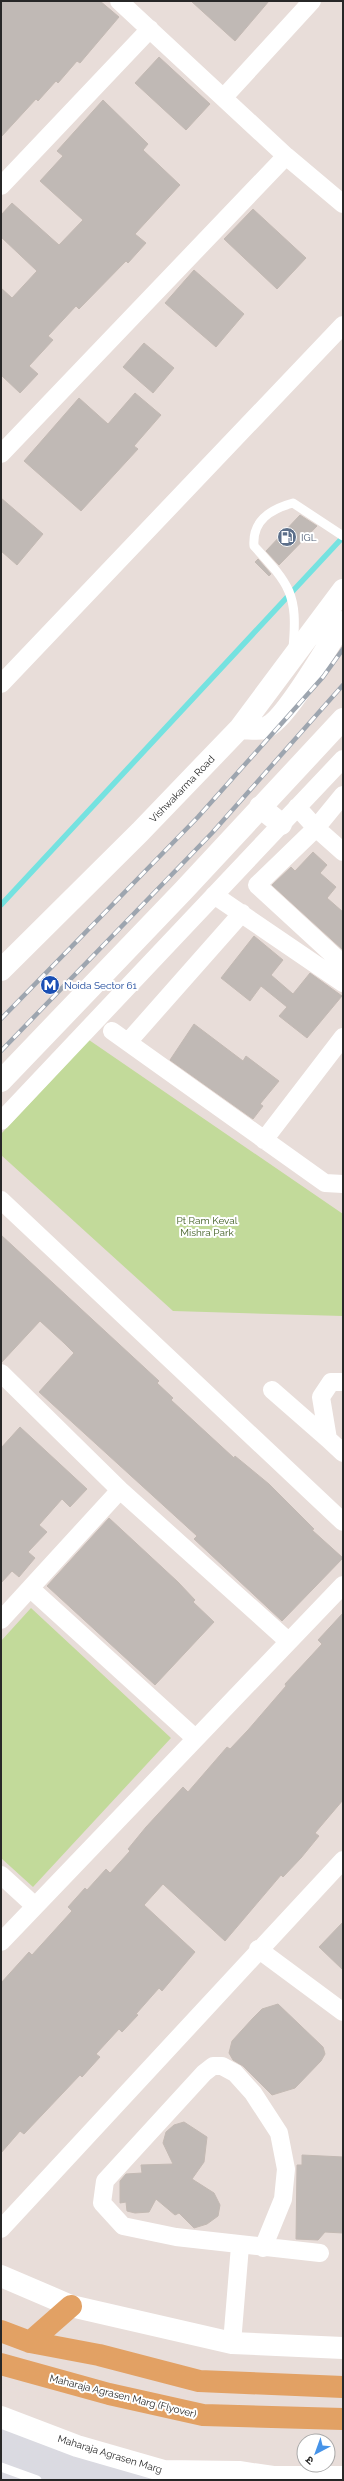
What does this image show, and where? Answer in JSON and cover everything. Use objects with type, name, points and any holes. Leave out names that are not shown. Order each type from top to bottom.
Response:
[{"type":"main road","name":"Vishwakarma Road","points":[[1,970],[140,832],[240,728],[343,590]]},
{"type":"main road","points":[[240,728],[265,728],[275,721],[293,699],[343,622]]},
{"type":"main road","points":[[1,1081],[184,890],[343,719]]},
{"type":"main road","points":[[260,807],[281,824]]},
{"type":"main road","points":[[1,2276],[70,2306],[232,2343],[343,2348]]},
{"type":"main road","points":[[30,2342],[70,2306]]},
{"type":"main road","points":[[1,2331],[30,2342],[116,2360],[199,2381],[343,2387]]},
{"type":"main road","name":"Maharaja Agrasen Marg (Flyover)","points":[[1,2364],[88,2388],[203,2415],[343,2419]]},
{"type":"main road","name":"Maharaja Agrasen Marg","points":[[1,2417],[77,2446],[164,2470],[239,2472],[267,2478],[337,2478]]},
{"type":"street","points":[[119,1],[286,156],[343,204]]},
{"type":"street","points":[[224,97],[312,1]]},
{"type":"street","points":[[1,186],[150,29]]},
{"type":"street","points":[[1,454],[286,156]]},
{"type":"street","points":[[1,684],[343,325]]},
{"type":"street","points":[[1,1121],[343,759]]},
{"type":"street","points":[[343,795],[316,828],[257,885],[343,964]]},
{"type":"street","points":[[298,807],[316,828],[343,852]]},
{"type":"street","points":[[214,894],[343,983]]},
{"type":"street","points":[[128,1042],[242,913]]},
{"type":"street","points":[[112,1031],[325,1183],[343,1184]]},
{"type":"street","points":[[264,1140],[343,1037]]},
{"type":"street","points":[[1,1200],[343,1522]]},
{"type":"street","points":[[1,1373],[120,1490],[288,1641]]},
{"type":"street","points":[[328,1439],[321,1397],[331,1382],[343,1382]]},
{"type":"street","points":[[272,1390],[343,1453]]},
{"type":"street","points":[[1,1620],[120,1490]]},
{"type":"street","points":[[1,1942],[343,1585]]},
{"type":"street","points":[[31,1589],[195,1738]]},
{"type":"street","points":[[1,2229],[258,1949],[343,1860]]},
{"type":"street","points":[[1,1875],[35,1906]]},
{"type":"street","points":[[258,1949],[343,2012]]},
{"type":"street","points":[[263,2248],[283,2199],[286,2168],[279,2133],[253,2093],[235,2073],[222,2066],[213,2066],[204,2073],[105,2181],[102,2202],[123,2226],[176,2237],[240,2246],[320,2253]]},
{"type":"street","points":[[232,2343],[240,2246]]},
{"type":"lane","points":[[292,660],[295,622],[291,593],[277,571],[254,546],[256,528],[264,516],[275,508],[292,503],[342,536]]},
{"type":"lane","points":[[96,1020],[112,1031]]},
{"type":"lane","points":[[1,2467],[37,2480]]},
{"type":"shaded area","points":[[1,2427],[177,2473],[305,2480],[1,2480]]},
{"type":"green space","name":"Pt Ram Keval Mishra Park","points":[[89,1040],[343,1214],[343,1316],[173,1311],[1,1155],[1,1134]]},
{"type":"green space","points":[[31,1608],[171,1738],[33,1887],[1,1858],[1,1641]]},
{"type":"building","points":[[1,1],[100,1],[119,17],[80,63],[77,61],[58,83],[56,81],[38,101],[36,99],[1,137]]},
{"type":"building","points":[[191,1],[269,1],[235,41]]},
{"type":"building","points":[[159,57],[210,104],[186,130],[135,83]]},
{"type":"building","points":[[103,100],[148,144],[143,150],[180,185],[135,234],[146,243],[128,263],[126,261],[79,309],[76,306],[48,336],[53,340],[29,366],[38,374],[20,393],[1,375],[1,288],[12,298],[37,271],[1,237],[1,215],[12,203],[59,245],[83,220],[40,181],[63,156],[57,151]]},
{"type":"building","points":[[253,209],[306,258],[277,289],[224,239]]},
{"type":"building","points":[[194,270],[244,314],[216,347],[165,303]]},
{"type":"building","points":[[144,343],[174,368],[153,393],[123,367]]},
{"type":"building","points":[[135,393],[161,415],[134,446],[138,449],[81,511],[24,461],[79,398],[108,424]]},
{"type":"building","points":[[1,498],[43,534],[17,565],[1,551]]},
{"type":"building","points":[[300,515],[317,526],[279,565],[266,551]]},
{"type":"building","points":[[258,559],[271,574],[269,576],[255,562]]},
{"type":"building","points":[[313,852],[327,865],[320,873],[336,887],[327,898],[343,912],[343,950],[272,885],[291,867],[295,871]]},
{"type":"building","points":[[254,936],[283,960],[271,975],[293,994],[310,973],[342,996],[307,1038],[279,1016],[287,1007],[261,986],[250,1001],[221,978]]},
{"type":"building","points":[[194,1024],[243,1061],[246,1056],[279,1081],[260,1104],[263,1106],[253,1119],[170,1060]]},
{"type":"building","points":[[1,1235],[159,1381],[157,1383],[173,1398],[171,1400],[234,1458],[235,1456],[269,1484],[314,1529],[312,1530],[343,1558],[282,1621],[194,1539],[197,1536],[39,1392],[74,1353],[64,1343],[40,1321],[1,1363]]},
{"type":"building","points":[[20,1427],[87,1489],[70,1507],[62,1499],[39,1525],[47,1532],[28,1552],[35,1558],[19,1577],[12,1571],[1,1583],[1,1448]]},
{"type":"building","points":[[109,1518],[178,1582],[195,1600],[193,1602],[214,1622],[155,1685],[47,1586]]},
{"type":"building","points":[[343,1613],[343,1800],[315,1833],[319,1836],[301,1858],[283,1877],[281,1875],[225,1941],[163,1884],[144,1905],[195,1952],[162,1991],[159,1988],[136,2014],[138,2015],[122,2032],[119,2029],[96,2054],[100,2057],[82,2077],[80,2075],[24,2134],[20,2131],[1,2153],[1,1983],[29,1952],[32,1955],[72,1911],[68,1907],[85,1888],[87,1890],[106,1869],[110,1873],[130,1851],[128,1849],[146,1827],[183,1787],[188,1792],[227,1747],[230,1749],[248,1730],[286,1686],[285,1684],[322,1644],[318,1640]]},
{"type":"building","points":[[343,1922],[343,1970],[319,1947]]},
{"type":"building","points":[[278,2004],[323,2047],[325,2054],[321,2061],[295,2088],[272,2095],[243,2066],[233,2060],[229,2053],[232,2041],[262,2009]]},
{"type":"building","points":[[184,2122],[207,2137],[204,2162],[192,2179],[214,2193],[220,2205],[218,2216],[207,2224],[194,2228],[179,2213],[175,2215],[156,2199],[149,2212],[135,2213],[127,2211],[126,2202],[120,2203],[120,2181],[126,2174],[142,2173],[141,2165],[173,2164],[163,2143],[166,2132],[174,2125]]},
{"type":"building","points":[[302,2155],[343,2157],[343,2233],[325,2232],[318,2240],[296,2239],[297,2165],[302,2165]]},
{"type":"waterway","points":[[1,905],[343,537]]},
{"type":"railway","points":[[1,1019],[198,817],[323,677],[343,649]]},
{"type":"railway","points":[[1,1051],[212,833],[343,685]]},
{"type":"place","name":"IGL","points":[[287,537]]},
{"type":"place","name":"Noida Sector 61","points":[[50,985]]}]
